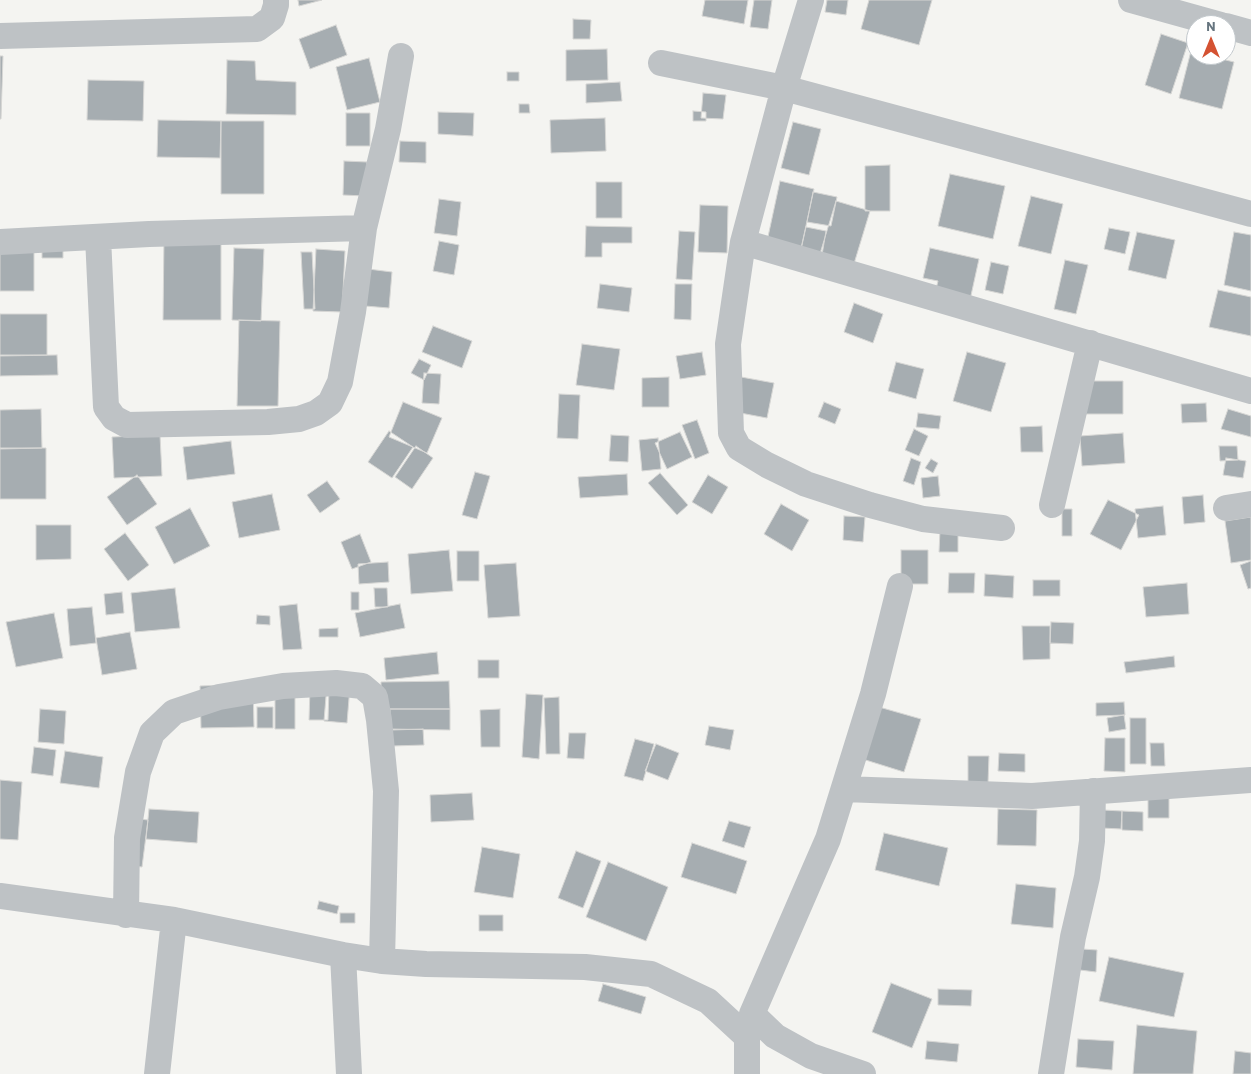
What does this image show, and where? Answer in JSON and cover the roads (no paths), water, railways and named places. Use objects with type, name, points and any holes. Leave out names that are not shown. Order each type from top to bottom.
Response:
[{"type":"street","points":[[0,36],[257,29],[272,18],[276,0]]},
{"type":"street","points":[[811,0],[784,88],[743,242],[728,344],[731,433],[739,448],[767,465],[806,484],[870,505],[923,519],[1002,528]]},
{"type":"street","points":[[1131,0],[1186,15]]},
{"type":"street","points":[[1236,29],[1251,33]]},
{"type":"street","points":[[98,237],[106,407],[114,418],[127,426],[268,422],[299,419],[316,414],[330,403],[340,382],[353,312],[364,228],[388,129],[401,56]]},
{"type":"street","points":[[661,63],[784,88],[1251,214]]},
{"type":"street","points":[[0,242],[364,228]]},
{"type":"street","points":[[743,242],[1251,391]]},
{"type":"street","points":[[1052,506],[1090,343]]},
{"type":"street","points":[[747,1074],[750,1026],[828,839],[873,694],[900,586]]},
{"type":"street","points":[[126,915],[127,838],[138,772],[152,733],[174,712],[219,697],[282,686],[336,683],[362,686],[374,697],[379,720],[386,791],[382,961]]},
{"type":"street","points":[[844,789],[1032,796],[1251,780]]},
{"type":"street","points":[[1051,1074],[1073,937],[1087,877],[1091,850],[1093,791]]},
{"type":"street","points":[[0,896],[126,915],[174,920],[343,955],[382,961],[426,964],[585,967],[651,974],[708,1001],[750,1026],[775,1036],[811,1056],[863,1074]]},
{"type":"street","points":[[157,1074],[174,920]]},
{"type":"street","points":[[343,955],[349,1074]]}]
